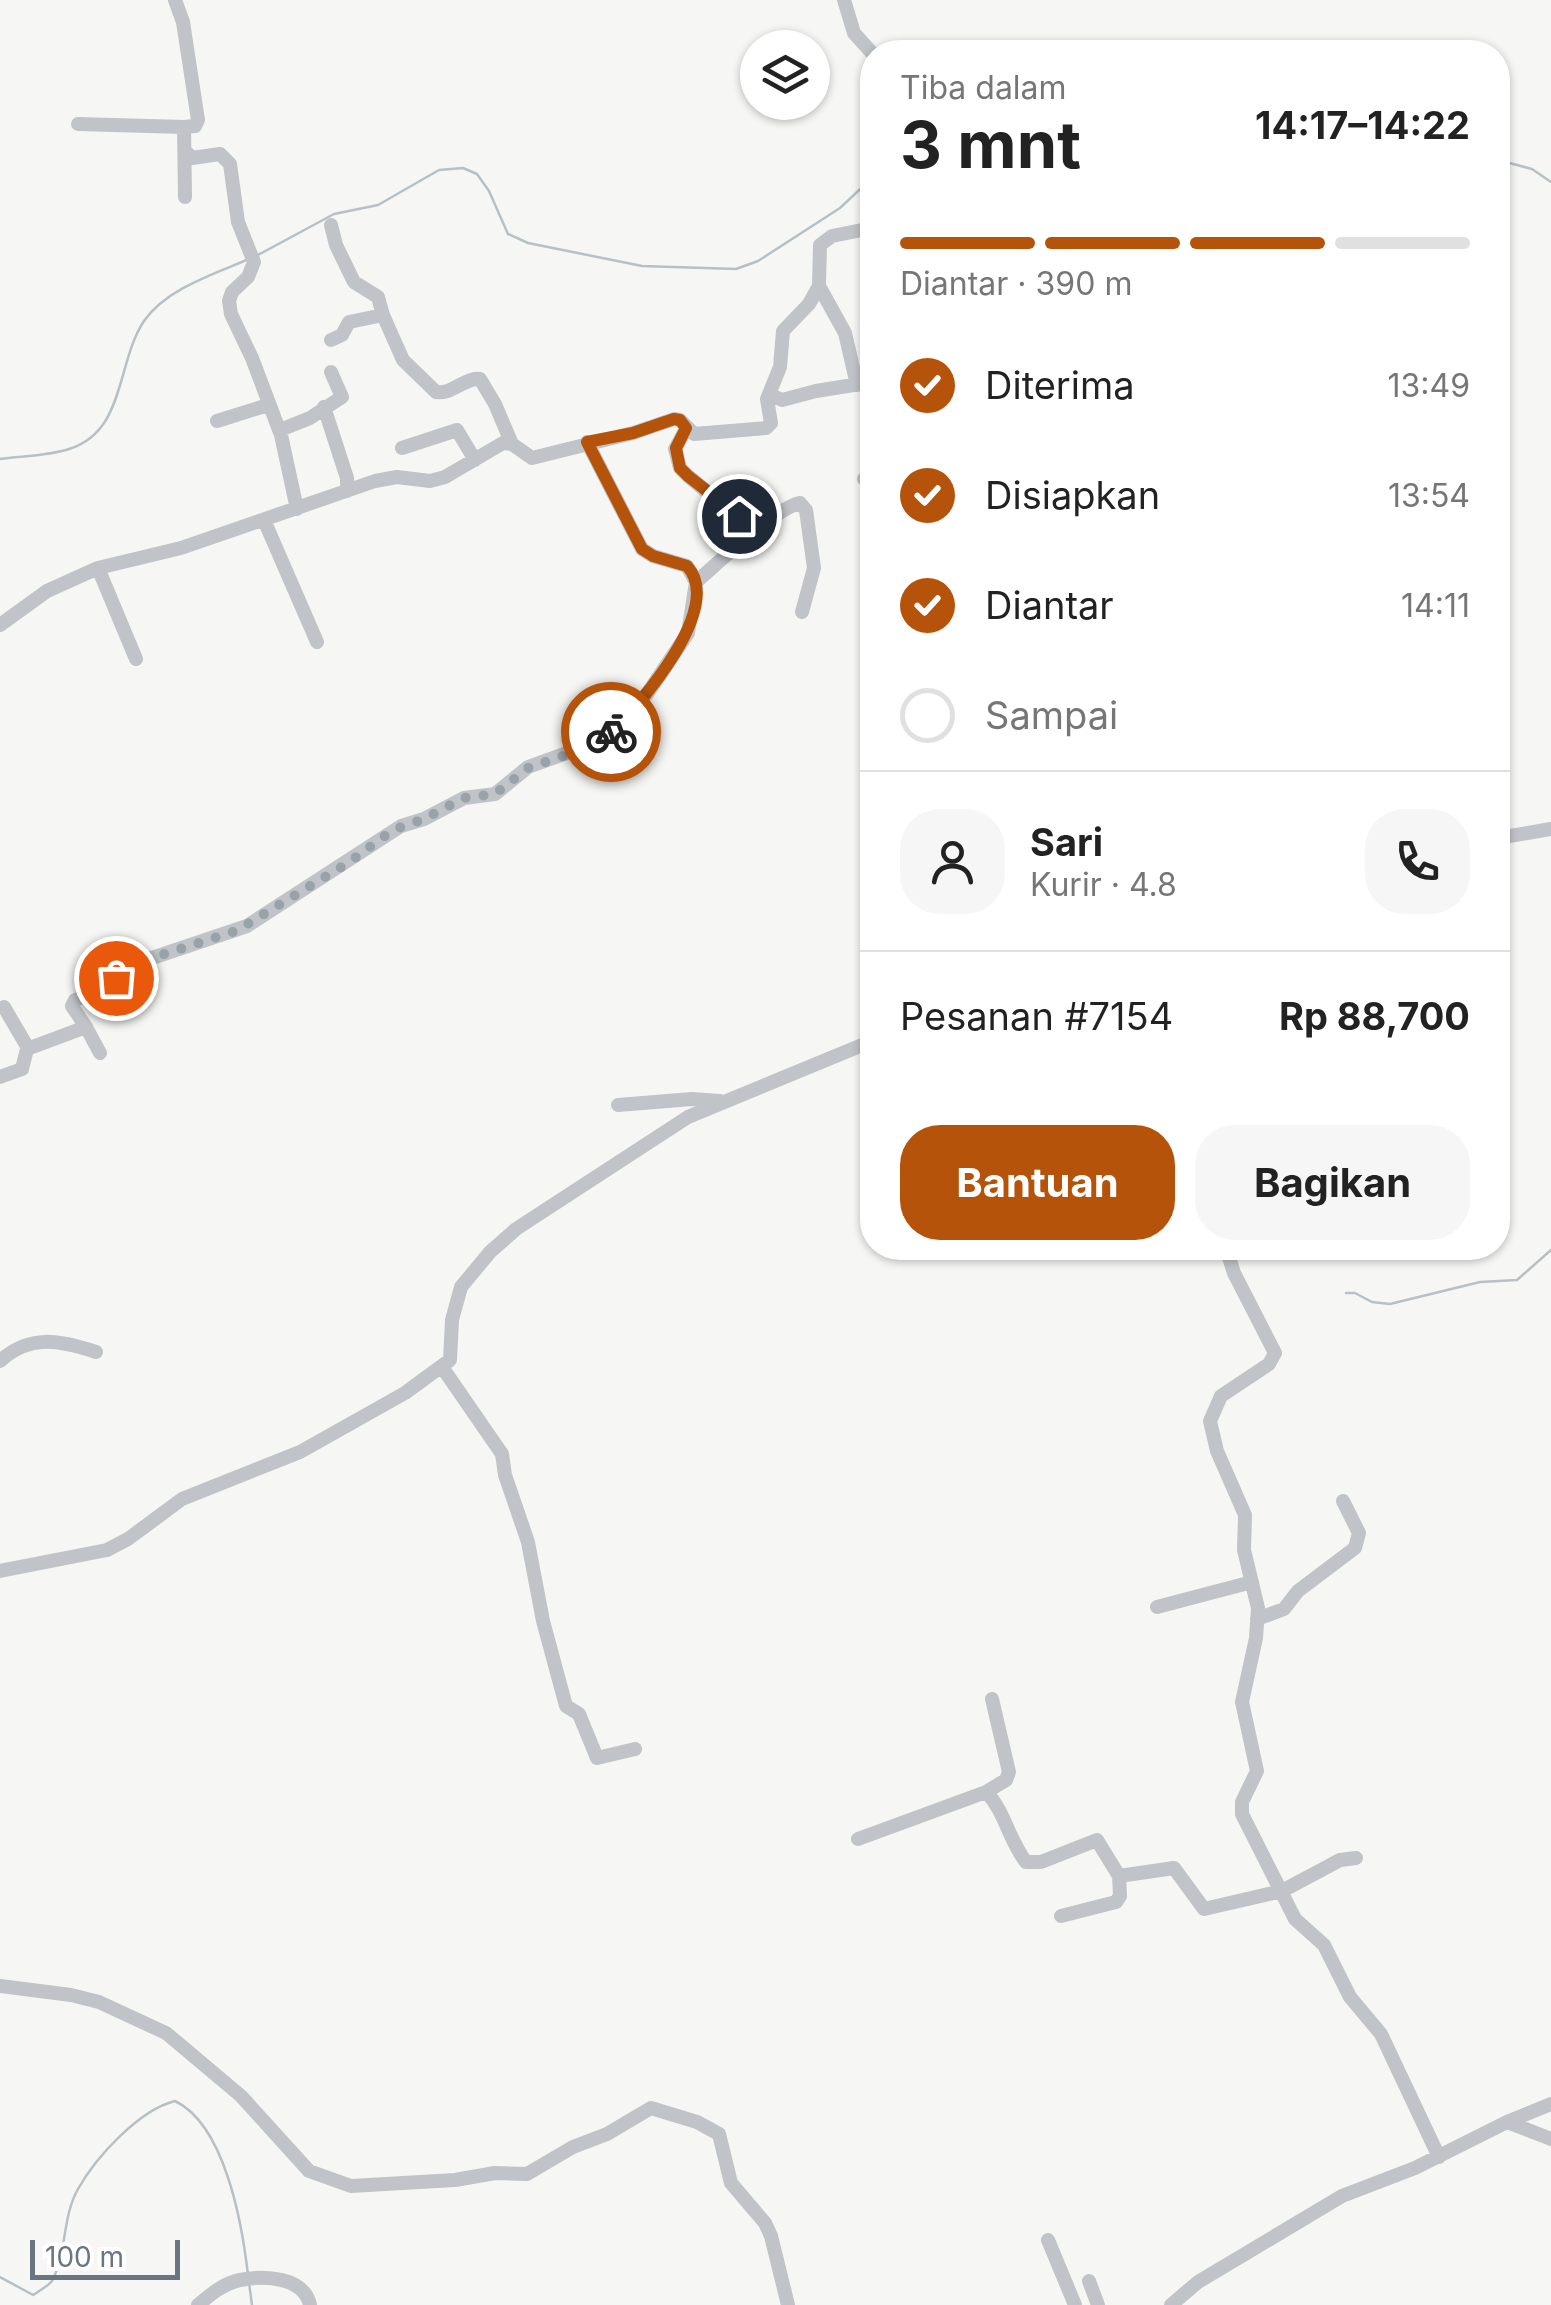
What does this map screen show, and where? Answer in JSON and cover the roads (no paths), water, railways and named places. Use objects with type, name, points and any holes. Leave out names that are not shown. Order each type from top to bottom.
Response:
[{"type":"street","points":[[78,124],[195,126],[198,120],[183,22],[175,0]]},
{"type":"street","points":[[844,0],[854,33],[861,40]]},
{"type":"street","points":[[184,127],[185,197]]},
{"type":"street","points":[[186,152],[192,158],[220,154],[230,164],[238,222],[254,262],[248,277],[232,292],[231,314],[280,430],[297,509]]},
{"type":"street","points":[[331,225],[354,282],[374,293],[403,360],[436,392],[447,392],[472,378],[480,379],[512,444]]},
{"type":"street","points":[[860,231],[823,240],[817,252],[819,286],[845,332],[860,371]]},
{"type":"street","points":[[0,625],[47,591],[98,568],[181,548],[397,476],[430,481],[452,474],[503,443],[512,444],[532,458],[674,419],[700,435],[766,428],[771,423],[768,394],[780,367],[786,326],[809,304],[819,286]]},
{"type":"street","points":[[331,340],[342,335],[349,322],[383,315]]},
{"type":"street","points":[[280,430],[310,418],[342,396],[331,372]]},
{"type":"street","points":[[768,394],[782,400],[860,385]]},
{"type":"street","points":[[217,421],[268,405]]},
{"type":"street","points":[[324,406],[347,491]]},
{"type":"street","points":[[686,428],[676,448],[680,468],[756,532]]},
{"type":"street","points":[[402,448],[457,430],[476,460]]},
{"type":"street","points":[[100,1053],[72,1006],[75,1000],[94,993],[149,959],[246,926],[401,826],[464,798],[495,794],[528,768],[600,740],[647,694],[688,633],[696,582],[687,566],[653,556],[636,542],[587,442]]},
{"type":"street","points":[[696,582],[792,504],[800,503],[805,507],[814,568],[802,612]]},
{"type":"street","points":[[264,520],[316,642]]},
{"type":"street","points":[[98,568],[136,659]]},
{"type":"street","points":[[1510,836],[1551,829]]},
{"type":"street","points":[[4,1006],[28,1048]]},
{"type":"street","points":[[0,1077],[22,1070],[28,1048],[86,1027]]},
{"type":"street","points":[[0,1570],[107,1550],[182,1499],[300,1452],[405,1393],[442,1368],[452,1356],[452,1320],[461,1287],[490,1252],[516,1229],[638,1146],[720,1102],[860,1045]]},
{"type":"street","points":[[618,1105],[677,1099],[720,1102]]},
{"type":"street","points":[[1230,1260],[1275,1354],[1269,1364],[1220,1396],[1210,1421],[1216,1451],[1245,1515],[1244,1550],[1257,1620],[1242,1702],[1257,1771],[1241,1807],[1244,1820],[1295,1919],[1324,1946],[1350,1997],[1381,2034],[1438,2157]]},
{"type":"street","points":[[0,1362],[16,1348],[33,1342],[54,1341],[96,1352]]},
{"type":"street","points":[[442,1368],[502,1454],[505,1475],[528,1542],[543,1622],[566,1706],[579,1714],[597,1758],[635,1749]]},
{"type":"street","points":[[1257,1620],[1284,1609],[1298,1591],[1355,1548],[1359,1533],[1343,1501]]},
{"type":"street","points":[[1157,1607],[1252,1582]]},
{"type":"street","points":[[858,1839],[986,1792],[1006,1780],[1009,1772],[992,1699]]},
{"type":"street","points":[[986,1792],[993,1799],[1015,1849],[1026,1862],[1041,1862],[1099,1841],[1118,1876],[1120,1896],[1116,1902],[1061,1916]]},
{"type":"street","points":[[1118,1876],[1174,1868],[1204,1908],[1282,1891],[1340,1860],[1356,1858]]},
{"type":"street","points":[[0,1986],[99,2002],[166,2033],[223,2079],[310,2172],[351,2186],[455,2180],[487,2173],[526,2174],[651,2108],[697,2122],[719,2134],[731,2184],[768,2229],[788,2305]]},
{"type":"street","points":[[1171,2305],[1198,2282],[1342,2196],[1551,2104]]},
{"type":"street","points":[[1506,2122],[1551,2139]]},
{"type":"street","points":[[1048,2240],[1075,2305]]},
{"type":"street","points":[[198,2305],[239,2280],[255,2279],[297,2285],[306,2292],[310,2305]]},
{"type":"street","points":[[1089,2281],[1098,2305]]},
{"type":"waterway","points":[[1510,163],[1532,169],[1551,182]]},
{"type":"waterway","points":[[256,256],[334,214],[378,205],[439,170],[463,168],[477,174],[489,191],[508,234],[528,243],[642,266],[736,269],[758,261],[840,208],[860,189]]},
{"type":"waterway","points":[[0,459],[61,451],[87,440],[110,412],[135,338],[153,310],[192,284],[249,259]]},
{"type":"waterway","points":[[1346,1293],[1390,1304],[1480,1282],[1517,1280],[1551,1250]]},
{"type":"waterway","points":[[0,2277],[33,2295],[50,2283],[57,2270],[73,2200],[86,2176],[133,2124],[175,2101],[207,2131],[218,2153],[235,2203],[248,2275]]},
{"type":"waterway","points":[[249,2283],[252,2305]]}]
